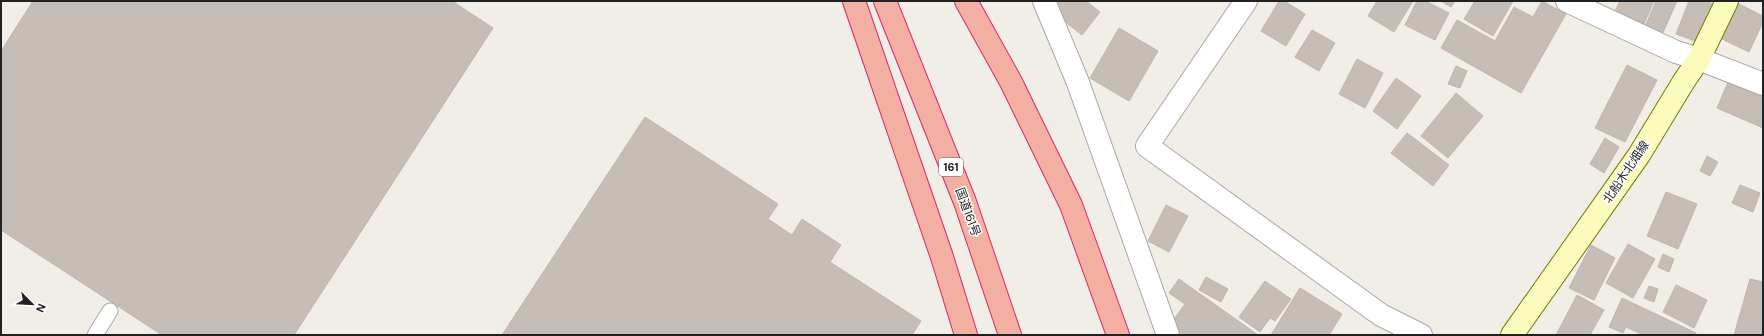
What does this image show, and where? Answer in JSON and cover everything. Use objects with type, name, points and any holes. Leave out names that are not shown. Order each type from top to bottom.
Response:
[{"type":"highway","points":[[854,1],[942,257],[966,335]]},
{"type":"highway","name":"国道161号","points":[[885,1],[965,202],[1010,335]]},
{"type":"highway","points":[[966,1],[1011,82],[1071,204],[1118,335]]},
{"type":"main road","name":"北船木北畑線","points":[[1512,335],[1639,155],[1699,59],[1727,1]]},
{"type":"street","points":[[1044,1],[1077,80],[1168,335]]},
{"type":"street","points":[[1246,1],[1147,146],[1381,315],[1421,335]]},
{"type":"street","points":[[1567,1],[1676,52],[1699,59],[1763,84]]},
{"type":"lane","points":[[95,335],[110,311]]},
{"type":"building","points":[[33,1],[452,1],[493,28],[294,335],[162,335],[1,230],[1,51]]},
{"type":"building","points":[[1055,1],[1086,1],[1100,12],[1082,35],[1049,9]]},
{"type":"building","points":[[1279,1],[1284,1],[1305,14],[1286,46],[1261,31]]},
{"type":"building","points":[[1377,1],[1413,1],[1394,32],[1368,16]]},
{"type":"building","points":[[1417,1],[1425,1],[1449,13],[1435,40],[1405,25]]},
{"type":"building","points":[[1441,1],[1455,1],[1451,7]]},
{"type":"building","points":[[1475,1],[1513,1],[1493,36],[1464,19]]},
{"type":"building","points":[[1542,1],[1566,14],[1521,93],[1441,48],[1457,20],[1495,41],[1514,7],[1533,17]]},
{"type":"building","points":[[1620,1],[1654,1],[1644,24],[1615,11]]},
{"type":"building","points":[[1656,1],[1677,1],[1661,37],[1644,29]]},
{"type":"building","points":[[1689,1],[1705,1],[1713,4],[1698,42],[1676,34]]},
{"type":"building","points":[[1737,3],[1763,16],[1763,22],[1749,52],[1720,38]]},
{"type":"building","points":[[1119,28],[1158,51],[1129,101],[1090,78]]},
{"type":"building","points":[[1312,30],[1335,43],[1319,71],[1295,57]]},
{"type":"building","points":[[1357,59],[1383,73],[1365,108],[1339,94]]},
{"type":"building","points":[[1627,65],[1657,80],[1625,142],[1595,128]]},
{"type":"building","points":[[1456,66],[1467,71],[1460,88],[1448,84]]},
{"type":"building","points":[[1396,78],[1421,96],[1397,129],[1373,111]]},
{"type":"building","points":[[1728,82],[1763,97],[1763,128],[1717,108]]},
{"type":"building","points":[[1456,93],[1483,116],[1448,158],[1421,136]]},
{"type":"building","points":[[645,117],[778,204],[768,219],[792,235],[802,219],[841,245],[830,262],[921,321],[912,335],[502,335]]},
{"type":"building","points":[[1407,133],[1449,165],[1433,186],[1391,153]]},
{"type":"building","points":[[1605,138],[1619,147],[1604,173],[1590,164]]},
{"type":"building","points":[[1707,156],[1718,162],[1710,176],[1700,171]]},
{"type":"building","points":[[1740,185],[1760,193],[1753,212],[1732,203]]},
{"type":"building","points":[[1666,192],[1697,204],[1678,249],[1647,236]]},
{"type":"building","points":[[1166,205],[1188,216],[1169,252],[1148,241]]},
{"type":"building","points":[[1628,244],[1655,259],[1633,298],[1606,283]]},
{"type":"building","points":[[1591,245],[1615,258],[1594,300],[1569,288]]},
{"type":"building","points":[[1663,254],[1674,259],[1669,272],[1658,267]]},
{"type":"building","points":[[1206,277],[1228,289],[1221,302],[1199,290]]},
{"type":"building","points":[[1179,279],[1258,335],[1182,335],[1169,326],[1185,304],[1169,293]]},
{"type":"building","points":[[1750,279],[1763,282],[1763,335],[1734,335]]},
{"type":"building","points":[[1265,281],[1291,299],[1275,321],[1270,318],[1260,332],[1239,317]]},
{"type":"building","points":[[1676,285],[1707,300],[1694,328],[1663,312]]},
{"type":"building","points":[[1649,286],[1658,289],[1654,302],[1644,298]]},
{"type":"building","points":[[1300,288],[1342,314],[1329,335],[1271,335]]},
{"type":"building","points":[[1577,295],[1604,310],[1590,335],[1556,335]]},
{"type":"building","points":[[1622,298],[1696,333],[1695,335],[1643,335],[1626,327],[1623,333],[1609,327]]}]
